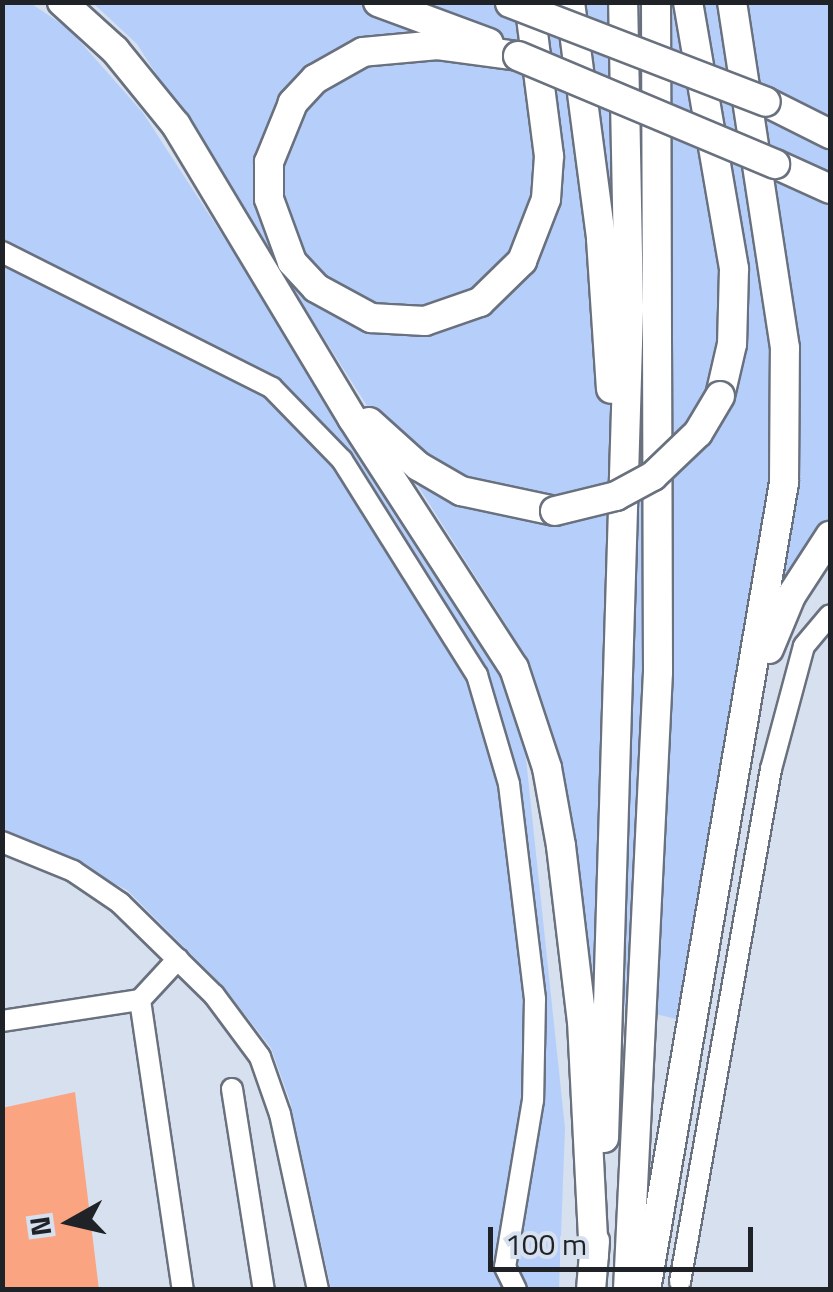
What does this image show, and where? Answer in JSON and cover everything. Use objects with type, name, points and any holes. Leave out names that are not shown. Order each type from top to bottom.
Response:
[{"type":"highway","points":[[62,2],[115,50],[167,112],[324,372],[494,629],[530,708],[562,846],[572,934],[594,1256]]},
{"type":"highway","points":[[378,2],[447,23],[830,189]]},
{"type":"highway","points":[[510,2],[766,102],[830,134]]},
{"type":"highway","points":[[518,56],[438,45],[364,52],[315,79],[293,103],[269,162],[269,200],[292,262],[316,288],[371,318],[425,321],[480,302],[522,261],[546,199],[549,156],[529,2]]},
{"type":"highway","points":[[570,2],[601,240],[623,550]]},
{"type":"highway","points":[[592,1290],[609,1072],[629,308],[623,2]]},
{"type":"highway","points":[[628,1290],[658,672],[656,2]]},
{"type":"highway","points":[[324,372],[398,451],[439,480],[485,500],[555,511],[616,496],[653,476],[691,441],[720,396],[732,344],[734,269],[688,2]]},
{"type":"highway","points":[[646,1290],[752,698],[788,416],[777,284],[732,2]]},
{"type":"highway","points":[[766,102],[830,111]]},
{"type":"highway","points":[[752,698],[791,596],[830,536]]},
{"type":"street","points":[[2,252],[272,388],[342,460],[476,675],[508,784],[535,999],[533,1100],[505,1268],[516,1290]]},
{"type":"street","points":[[680,1282],[771,769],[804,646],[830,615]]},
{"type":"street","points":[[2,842],[73,871],[120,903],[178,960],[260,1058],[280,1114],[318,1290]]},
{"type":"street","points":[[2,1021],[140,1000],[178,960]]},
{"type":"street","points":[[140,1000],[183,1290]]},
{"type":"street","points":[[232,1089],[264,1290]]},
{"type":"shaded area","points":[[29,2],[69,29],[143,113],[489,645],[521,711],[565,1128],[559,1289],[331,1289],[290,1101],[271,1048],[223,986],[127,890],[3,829],[2,3]]},
{"type":"shaded area","points":[[93,3],[830,3],[830,526],[780,598],[708,855],[676,1019],[595,999],[572,825],[545,714],[507,626],[137,44]]},
{"type":"building","points":[[75,1092],[99,1290],[2,1290],[2,1108]]}]
